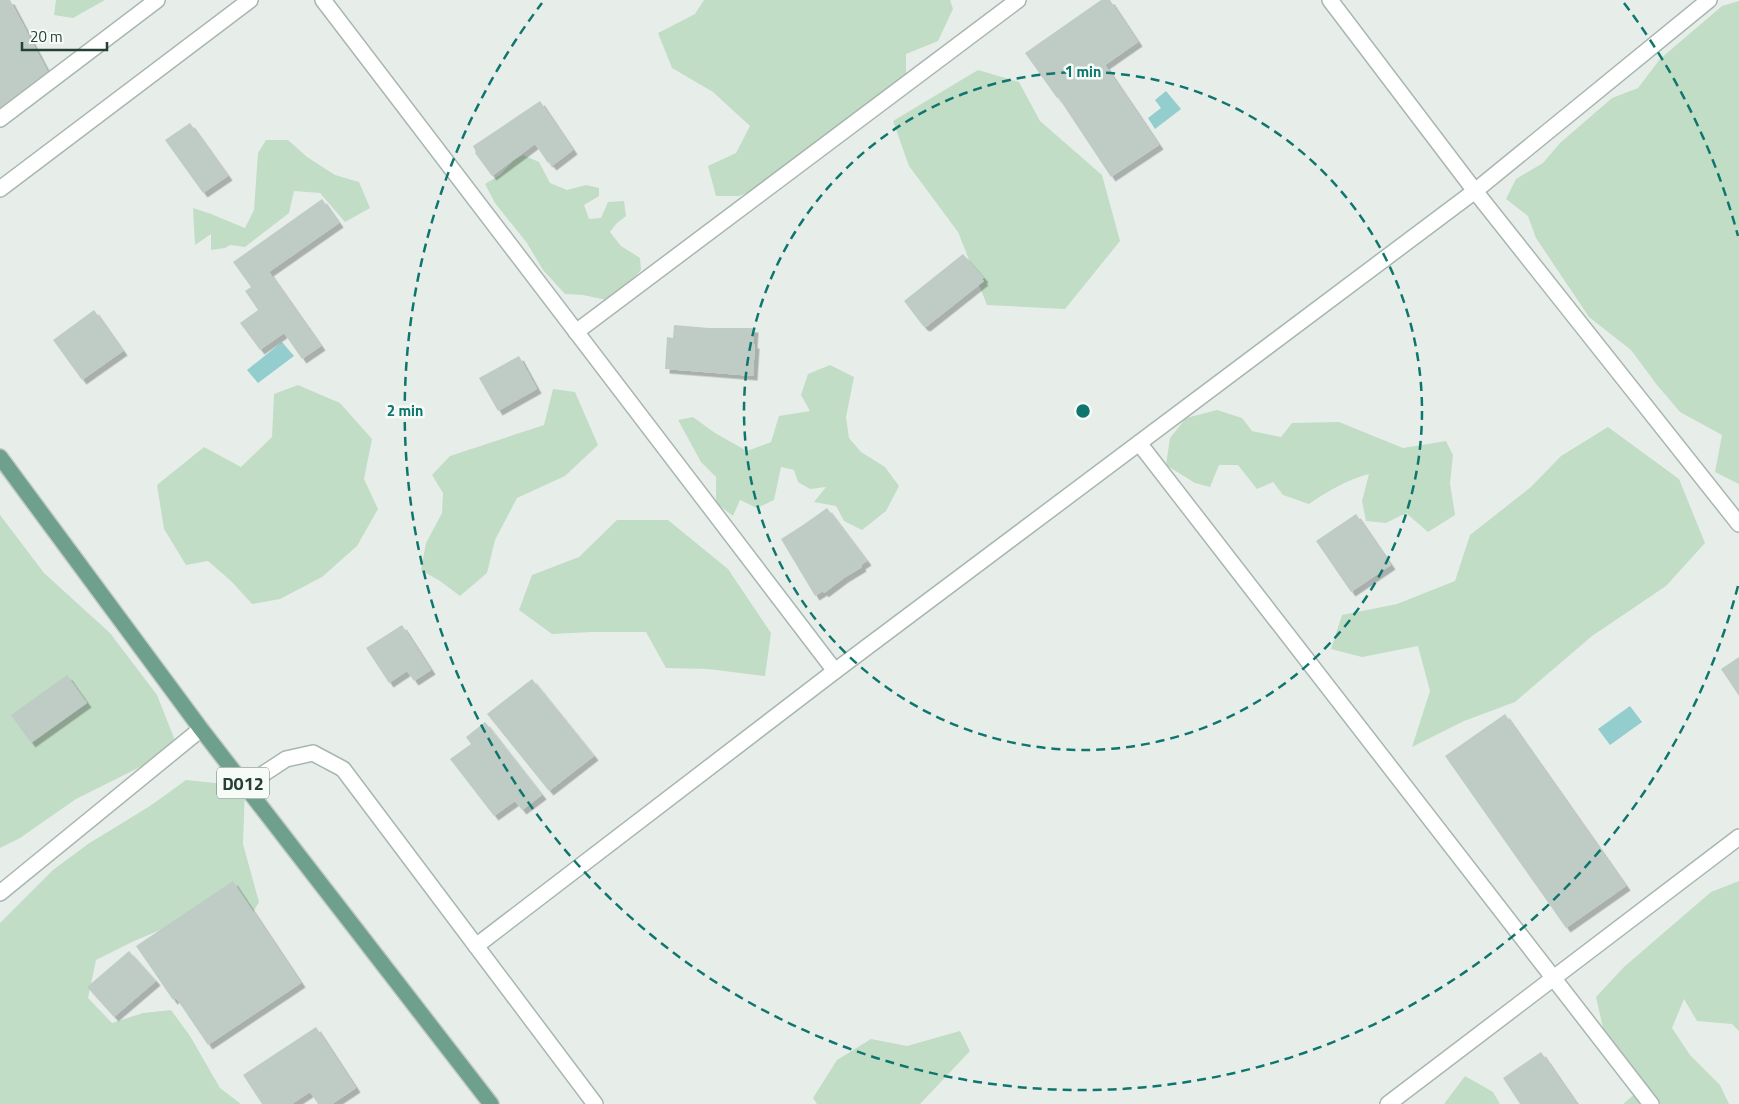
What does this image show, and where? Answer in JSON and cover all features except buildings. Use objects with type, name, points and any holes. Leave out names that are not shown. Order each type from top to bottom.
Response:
[{"type":"main road","name":"D012","points":[[0,457],[201,729],[491,1104]]},
{"type":"street","points":[[0,118],[157,0]]},
{"type":"street","points":[[0,189],[250,0]]},
{"type":"street","points":[[322,0],[835,671]]},
{"type":"street","points":[[576,332],[1018,0]]},
{"type":"street","points":[[1330,0],[1476,191],[1739,524]]},
{"type":"street","points":[[476,946],[835,671],[1476,191],[1709,0]]},
{"type":"street","points":[[1139,443],[1650,1104]]},
{"type":"street","points":[[0,894],[201,729]]},
{"type":"street","points":[[245,786],[286,760],[313,753],[343,769],[596,1104]]},
{"type":"street","points":[[1388,1104],[1739,837]]},
{"type":"green space","points":[[56,0],[105,0],[73,18],[54,15]]},
{"type":"green space","points":[[704,0],[950,0],[953,9],[938,41],[906,54],[906,84],[801,160],[789,162],[787,176],[739,196],[716,196],[708,166],[736,153],[750,126],[713,92],[672,68],[658,33],[695,14]]},
{"type":"green space","points":[[1739,1],[1739,484],[1715,472],[1722,435],[1680,412],[1631,350],[1589,317],[1536,238],[1528,216],[1506,199],[1516,179],[1543,163],[1560,143],[1612,98],[1638,88],[1660,59],[1722,6]]},
{"type":"green space","points":[[978,70],[1019,82],[1040,121],[1102,175],[1120,241],[1065,309],[987,305],[958,232],[909,166],[893,121]]},
{"type":"green space","points":[[266,140],[288,140],[307,157],[335,175],[359,182],[370,208],[345,222],[320,193],[294,191],[289,213],[245,247],[230,245],[225,248],[211,250],[211,234],[195,245],[193,208],[245,228],[254,210],[258,153]]},
{"type":"green space","points":[[523,155],[539,162],[550,183],[567,190],[586,185],[599,188],[599,196],[584,205],[589,219],[601,218],[608,202],[624,201],[626,216],[610,232],[621,246],[640,258],[641,270],[611,301],[583,295],[565,294],[543,270],[527,243],[495,203],[485,184],[500,175],[514,160]]},
{"type":"green space","points":[[830,365],[854,377],[846,417],[849,438],[861,452],[885,467],[899,486],[886,511],[862,530],[844,521],[836,506],[814,502],[826,487],[810,489],[798,482],[794,470],[781,467],[774,500],[757,508],[740,500],[733,516],[716,503],[716,477],[701,462],[678,420],[693,417],[715,433],[747,451],[771,442],[779,416],[810,411],[801,395],[808,374]]},
{"type":"green space","points":[[298,385],[340,403],[372,439],[364,479],[378,509],[357,546],[322,577],[280,599],[252,604],[231,581],[208,561],[186,565],[164,529],[157,485],[204,447],[241,467],[272,437],[274,394]]},
{"type":"green space","points":[[553,389],[575,392],[598,445],[565,476],[517,498],[495,540],[487,573],[460,596],[421,570],[426,543],[442,513],[443,493],[432,475],[450,456],[544,425]]},
{"type":"green space","points":[[1217,410],[1242,418],[1252,431],[1281,437],[1292,423],[1339,422],[1403,448],[1446,441],[1453,455],[1450,483],[1455,515],[1428,532],[1406,513],[1386,523],[1366,521],[1362,501],[1369,474],[1338,486],[1309,504],[1283,495],[1273,482],[1257,489],[1238,465],[1219,465],[1210,487],[1195,483],[1166,465],[1170,438],[1186,418]]},
{"type":"green space","points":[[1608,427],[1679,479],[1705,543],[1666,586],[1592,636],[1515,702],[1464,721],[1412,747],[1430,691],[1418,646],[1362,657],[1331,649],[1342,615],[1397,604],[1455,581],[1470,535],[1531,487],[1561,456]]},
{"type":"green space","points":[[0,515],[44,573],[110,633],[157,695],[178,748],[76,799],[20,838],[0,848]]},
{"type":"green space","points":[[617,520],[668,520],[728,569],[771,633],[765,676],[708,669],[666,668],[646,632],[552,634],[519,610],[532,575],[579,557]]},
{"type":"green space","points":[[186,780],[245,786],[243,844],[259,902],[244,928],[188,918],[96,960],[88,998],[112,1023],[143,1013],[171,1010],[190,1036],[220,1088],[241,1104],[0,1104],[0,923],[53,870],[88,844],[150,806]]},
{"type":"green space","points":[[1739,881],[1739,1031],[1732,1024],[1697,1021],[1684,999],[1672,1028],[1690,1055],[1720,1085],[1729,1104],[1623,1104],[1636,1093],[1610,1059],[1596,997],[1624,967],[1711,892]]},
{"type":"green space","points":[[960,1031],[970,1051],[920,1104],[817,1104],[813,1098],[837,1060],[871,1039],[907,1046]]},
{"type":"green space","points":[[1465,1076],[1493,1092],[1500,1104],[1444,1104]]},
{"type":"water","points":[[1166,91],[1181,109],[1155,129],[1148,118],[1161,108],[1155,100]]},
{"type":"water","points":[[282,342],[294,356],[258,383],[247,370]]},
{"type":"water","points":[[1630,706],[1642,722],[1610,745],[1598,729]]}]
